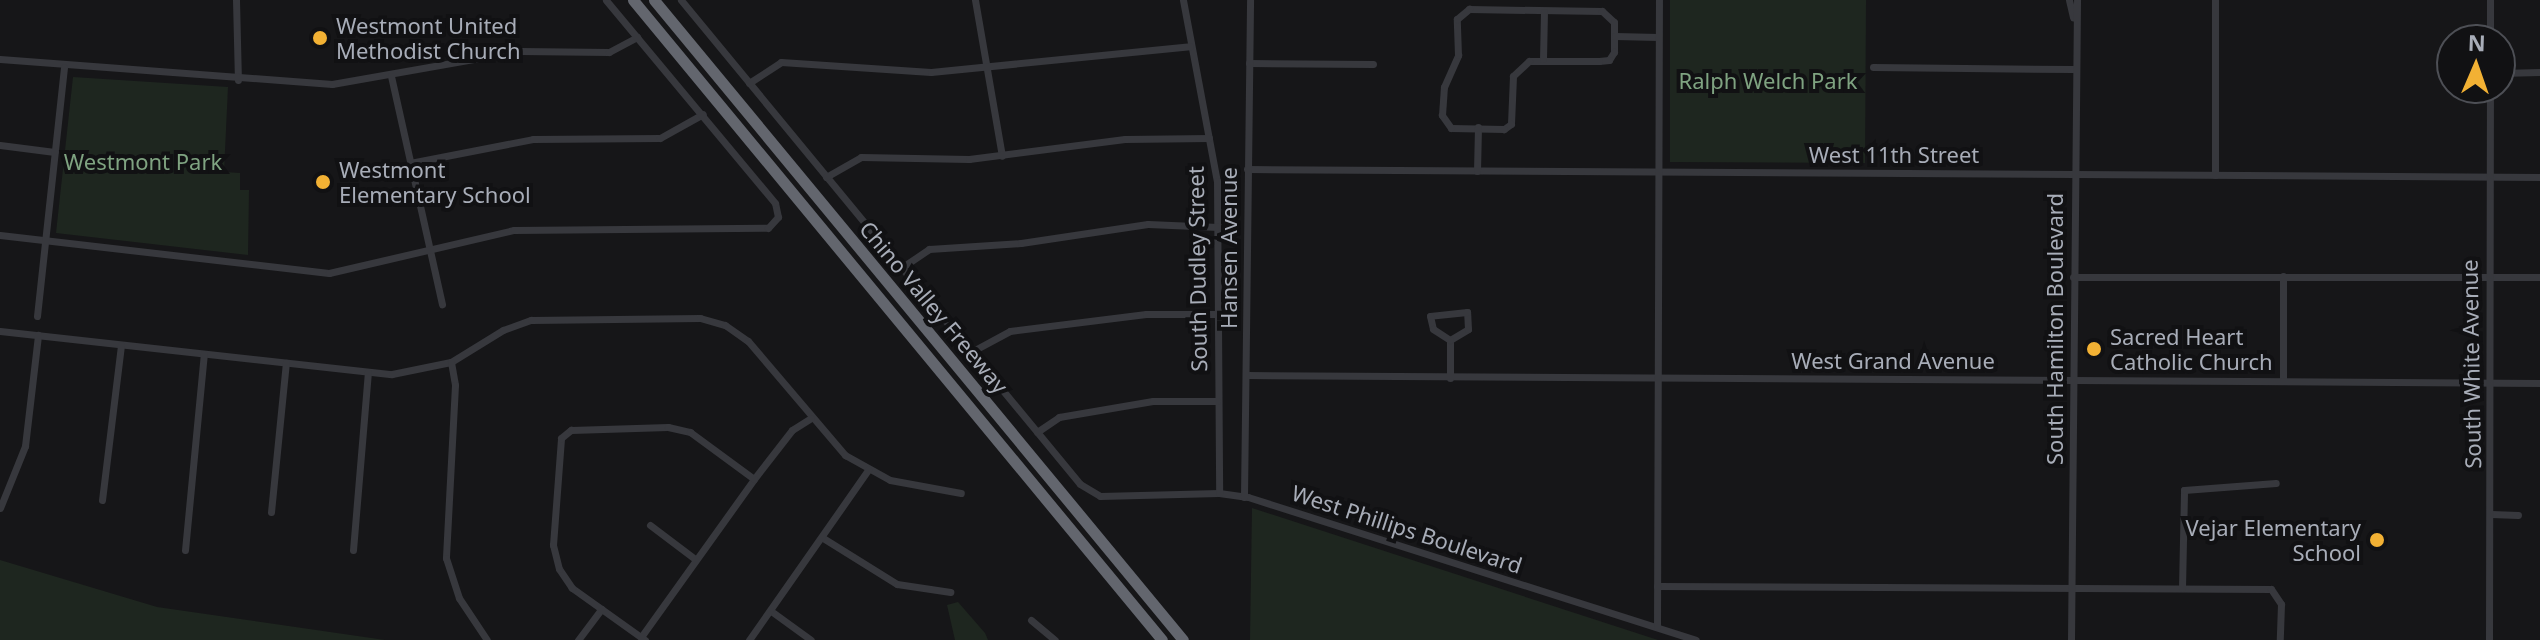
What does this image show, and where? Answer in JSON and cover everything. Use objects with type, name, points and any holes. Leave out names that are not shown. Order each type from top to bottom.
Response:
[{"type":"highway","name":"Chino Valley Freeway","points":[[633,0],[1162,640]]},
{"type":"highway","name":"Chino Valley Freeway","points":[[654,0],[1183,640]]},
{"type":"street","points":[[236,0],[238,80]]},
{"type":"street","points":[[0,235],[329,273],[427,247],[546,227],[757,230],[775,223],[778,211],[703,114],[606,0]]},
{"type":"street","points":[[681,0],[1037,432],[1059,417],[1153,401],[1217,401]]},
{"type":"street","points":[[975,0],[1002,156]]},
{"type":"street","name":"South Dudley Street","points":[[1183,0],[1209,138],[1218,227],[1219,493]]},
{"type":"street","name":"Hansen Avenue","points":[[1244,497],[1250,0]]},
{"type":"street","points":[[1657,627],[1659,0]]},
{"type":"street","name":"South Hamilton Boulevard","points":[[2069,0],[2073,18]]},
{"type":"street","name":"South Hamilton Boulevard","points":[[2071,640],[2073,18],[2077,0]]},
{"type":"street","points":[[2215,0],[2215,175]]},
{"type":"street","points":[[2490,0],[2490,24]]},
{"type":"street","points":[[1461,11],[1544,12],[1611,14],[1615,36],[1609,60],[1529,61],[1513,76],[1514,117],[1504,129],[1451,128],[1442,115],[1444,87],[1458,55],[1461,11]]},
{"type":"street","points":[[1543,59],[1544,12]]},
{"type":"street","points":[[1615,36],[1658,37]]},
{"type":"street","points":[[0,59],[64,67],[332,84],[520,51],[609,52],[637,37]]},
{"type":"street","points":[[749,83],[781,62],[931,72],[987,69],[1190,46]]},
{"type":"street","points":[[1249,63],[1373,64]]},
{"type":"street","points":[[37,316],[64,67]]},
{"type":"street","points":[[1873,67],[2073,69]]},
{"type":"street","points":[[2516,73],[2540,72]]},
{"type":"street","points":[[391,76],[442,304]]},
{"type":"street","name":"South White Avenue","points":[[2489,640],[2490,104]]},
{"type":"street","points":[[410,163],[533,139],[660,138],[703,114]]},
{"type":"street","points":[[1477,171],[1478,127]]},
{"type":"street","points":[[826,177],[861,157],[1002,156],[1125,139],[1209,138]]},
{"type":"street","points":[[0,145],[55,152]]},
{"type":"street","name":"West 11th Street","points":[[1247,169],[2540,177]]},
{"type":"street","points":[[901,268],[929,249],[1021,243],[1148,224],[1218,227]]},
{"type":"street","points":[[2283,276],[2283,381]]},
{"type":"street","points":[[2073,277],[2540,277]]},
{"type":"street","points":[[1467,312],[1468,329],[1450,340],[1433,329],[1430,316],[1467,312]]},
{"type":"street","points":[[971,352],[1010,331],[1146,314],[1217,314]]},
{"type":"street","points":[[0,331],[368,373],[418,371],[451,362],[503,330],[531,320],[700,318],[725,325],[748,341],[845,455],[868,470],[913,488],[961,493]]},
{"type":"street","points":[[0,508],[25,446],[38,335]]},
{"type":"street","points":[[1450,340],[1450,378]]},
{"type":"street","points":[[102,500],[121,345]]},
{"type":"street","points":[[185,550],[204,354]]},
{"type":"street","points":[[451,362],[455,385],[446,558],[459,598],[480,638]]},
{"type":"street","points":[[271,512],[286,363]]},
{"type":"street","points":[[353,550],[368,373]]},
{"type":"street","name":"West Grand Avenue","points":[[1247,375],[2540,383]]},
{"type":"street","points":[[754,479],[690,432],[668,427],[571,430],[561,438],[553,545],[559,569],[572,588],[643,638],[695,559],[754,479],[792,430],[811,418]]},
{"type":"street","name":"West Phillips Boulevard","points":[[1037,432],[1080,484],[1100,496],[1219,493],[1244,497],[1696,640]]},
{"type":"street","points":[[749,640],[868,470]]},
{"type":"street","points":[[2182,588],[2184,490],[2276,483]]},
{"type":"street","points":[[2491,514],[2518,515]]},
{"type":"street","points":[[650,525],[695,559]]},
{"type":"street","points":[[823,538],[897,584],[950,592]]},
{"type":"street","points":[[1657,586],[2271,589],[2281,604],[2280,640]]},
{"type":"street","points":[[578,640],[601,609]]},
{"type":"street","points":[[771,611],[811,640]]},
{"type":"street","points":[[1031,620],[1055,640]]},
{"type":"green space","name":"Ralph Welch Park","points":[[1670,0],[1866,0],[1865,163],[1670,162]]},
{"type":"green space","name":"Westmont Park","points":[[73,77],[228,87],[224,172],[240,173],[240,190],[249,190],[248,255],[56,233]]},
{"type":"green space","points":[[1252,508],[1658,640],[1250,640]]},
{"type":"green space","points":[[0,560],[157,607],[385,640],[0,640]]},
{"type":"green space","points":[[958,602],[988,640],[955,640],[947,605]]},
{"type":"place","name":"Westmont United Methodist Church","points":[[320,38]]},
{"type":"place","name":"Westmont Elementary School","points":[[323,182]]},
{"type":"place","name":"Sacred Heart Catholic Church","points":[[2094,349]]},
{"type":"place","name":"Vejar Elementary School","points":[[2377,540]]}]
